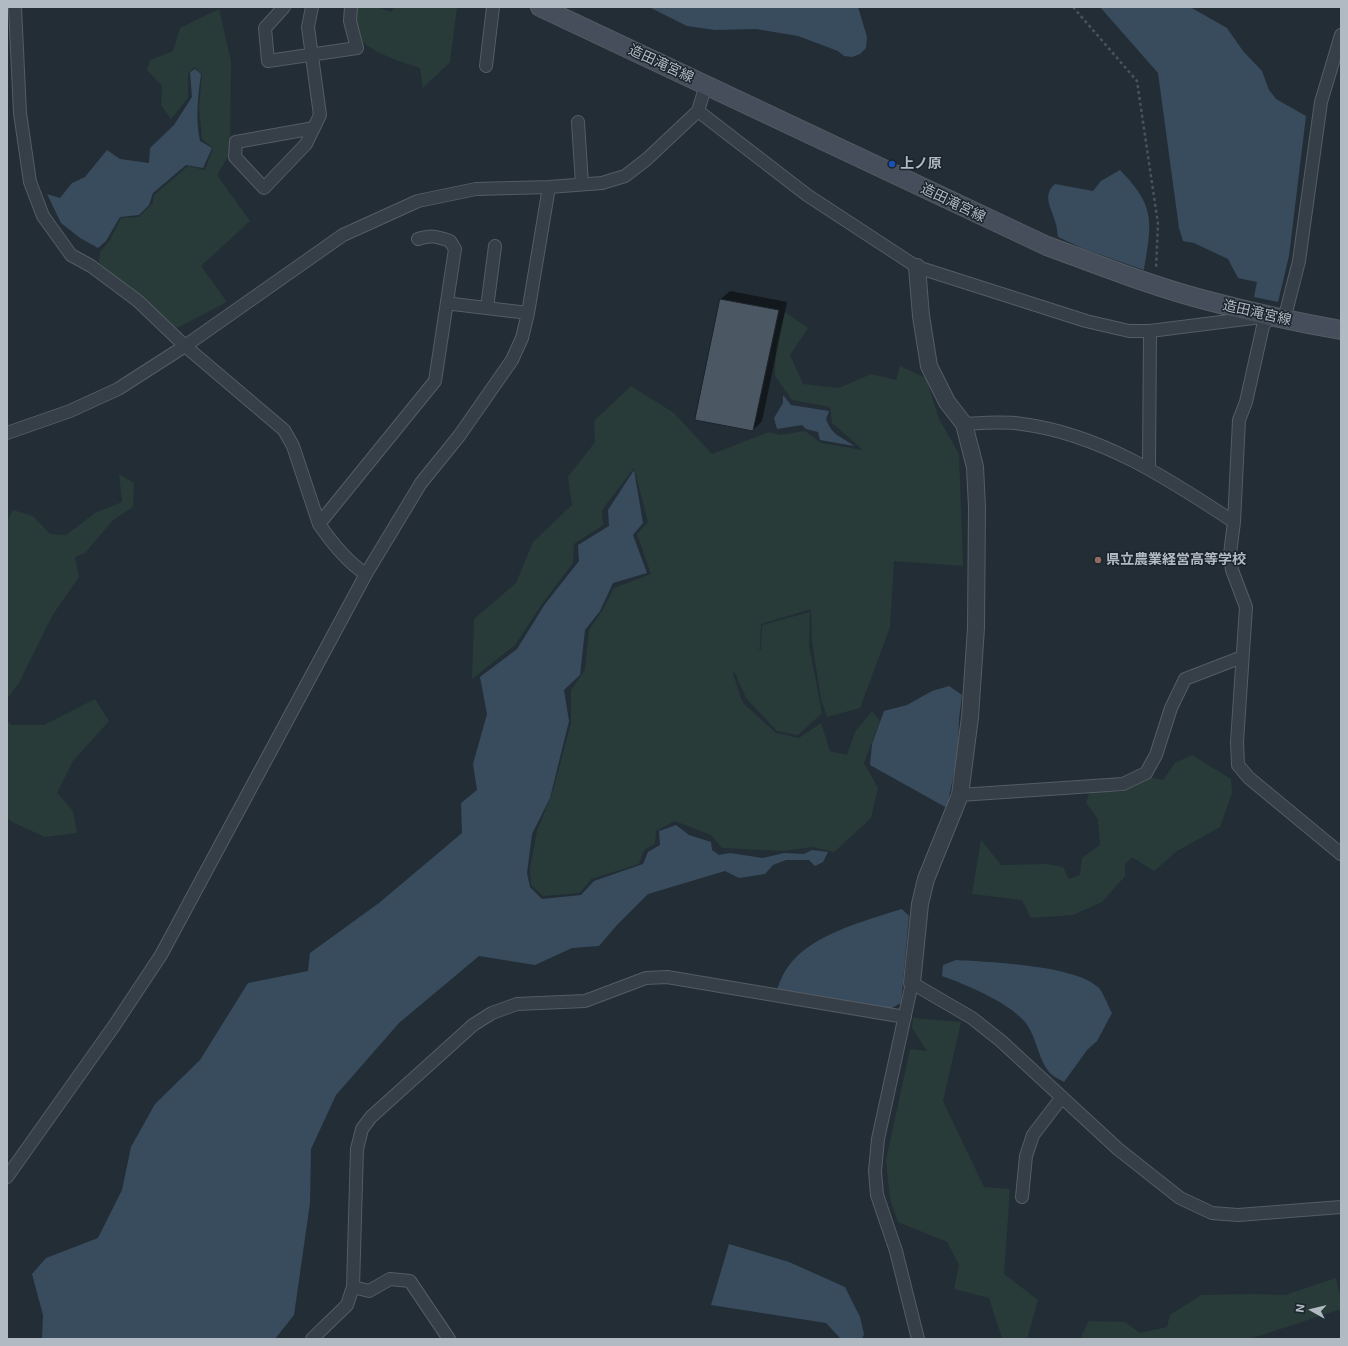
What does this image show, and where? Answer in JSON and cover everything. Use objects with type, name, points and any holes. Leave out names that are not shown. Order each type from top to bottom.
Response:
[{"type":"main road","name":"造田滝宮線","points":[[540,7],[1047,246],[1196,298],[1277,318],[1341,330]]},
{"type":"street","points":[[15,7],[21,121],[30,182],[43,216],[71,255],[91,266],[138,301],[186,346],[284,430],[292,446],[319,524],[327,536],[355,566],[366,574]]},
{"type":"street","points":[[284,7],[265,28],[268,61],[357,48],[350,20],[351,7]]},
{"type":"street","points":[[312,7],[308,27],[320,115],[314,128],[306,144],[264,188],[235,157],[236,142],[314,128]]},
{"type":"street","points":[[486,66],[494,7]]},
{"type":"street","points":[[1341,35],[1321,102],[1299,260],[1277,318],[1263,326],[1246,402],[1239,420],[1234,522],[1230,554],[1231,562],[1246,607],[1237,742],[1238,765],[1254,782],[1341,854]]},
{"type":"street","points":[[7,433],[70,412],[118,389],[186,346],[343,236],[418,201],[476,189],[549,187],[602,183],[625,176],[647,159],[698,111],[706,85]]},
{"type":"street","points":[[698,111],[807,195],[917,267],[1086,321],[1129,331],[1150,332],[1277,318]]},
{"type":"street","points":[[578,122],[582,184]]},
{"type":"street","points":[[7,1177],[161,955],[366,574],[421,483],[459,436],[512,360],[522,338],[528,313],[549,187]]},
{"type":"street","points":[[319,524],[435,381],[455,249],[450,241],[443,238],[430,235],[418,239]]},
{"type":"street","points":[[487,308],[495,246]]},
{"type":"street","points":[[917,267],[921,316],[929,366],[947,402],[964,424],[974,467],[977,507],[976,628],[970,717],[960,794],[926,879],[920,904],[912,983],[878,1140],[875,1171],[876,1195],[896,1251],[918,1339]]},
{"type":"street","points":[[453,304],[528,313]]},
{"type":"street","points":[[1149,468],[1150,332]]},
{"type":"street","points":[[964,424],[984,422],[1021,424],[1060,432],[1105,448],[1149,468],[1234,522]]},
{"type":"street","points":[[960,794],[1123,784],[1146,773],[1156,754],[1171,708],[1185,679],[1242,657]]},
{"type":"street","points":[[312,1339],[347,1305],[353,1287],[357,1150],[362,1129],[371,1118],[473,1025],[492,1013],[517,1004],[585,1001],[646,978],[667,977],[905,1017]]},
{"type":"street","points":[[912,983],[972,1018],[1001,1041],[1118,1148],[1180,1198],[1212,1213],[1238,1215],[1341,1206]]},
{"type":"street","points":[[1022,1196],[1026,1156],[1032,1135],[1062,1097]]},
{"type":"street","points":[[353,1287],[369,1291],[390,1279],[410,1281],[449,1339]]},
{"type":"path","points":[[1073,7],[1137,81],[1158,224],[1156,276]]},
{"type":"green space","points":[[356,7],[377,7],[391,12],[394,7],[457,7],[450,62],[423,88],[420,68],[386,56],[369,47],[363,41],[358,33]]},
{"type":"green space","points":[[219,9],[231,61],[230,153],[217,175],[250,221],[201,266],[227,302],[177,328],[99,263],[100,252],[110,240],[121,218],[139,217],[153,203],[154,195],[188,166],[205,170],[213,148],[202,139],[199,108],[202,74],[194,67],[188,74],[188,98],[171,119],[161,105],[162,86],[147,70],[150,60],[173,51],[180,28]]},
{"type":"green space","points":[[785,312],[808,328],[790,355],[803,384],[839,388],[871,374],[896,380],[900,366],[926,378],[939,419],[959,454],[963,566],[894,561],[890,627],[860,708],[827,717],[821,699],[812,642],[811,609],[761,624],[760,649],[756,649],[761,650],[762,625],[810,612],[809,646],[822,713],[798,735],[777,731],[746,698],[734,671],[733,674],[743,703],[776,733],[799,738],[821,723],[830,751],[847,755],[855,732],[872,711],[880,721],[864,763],[878,788],[871,818],[834,852],[812,847],[784,851],[722,848],[711,835],[675,821],[656,831],[655,844],[644,850],[639,864],[591,879],[580,893],[543,896],[531,885],[530,869],[537,831],[552,794],[571,723],[571,690],[585,670],[589,630],[602,611],[614,588],[651,574],[637,534],[648,522],[634,468],[602,510],[603,525],[574,544],[573,563],[542,604],[515,645],[472,679],[474,619],[516,583],[533,542],[572,505],[568,477],[595,442],[594,421],[631,386],[674,413],[712,454],[769,432],[780,435],[805,431],[821,443],[863,450],[832,423],[830,407],[792,400],[775,376],[776,344]]},
{"type":"green space","points":[[119,474],[134,483],[133,507],[113,520],[85,553],[75,557],[79,577],[52,616],[19,683],[7,699],[7,521],[13,510],[33,516],[50,534],[66,535],[95,513],[122,502]]},
{"type":"green space","points":[[95,699],[109,721],[73,761],[57,793],[73,811],[77,833],[45,837],[12,822],[7,817],[7,720],[11,725],[44,725]]},
{"type":"green space","points":[[1192,755],[1231,779],[1232,793],[1220,827],[1177,851],[1154,871],[1132,857],[1125,864],[1125,876],[1102,902],[1073,915],[1031,918],[1022,900],[972,894],[981,840],[1001,865],[1047,864],[1063,867],[1069,879],[1080,875],[1082,858],[1100,845],[1098,819],[1086,803],[1090,791],[1122,792],[1150,777],[1163,780],[1175,763]]},
{"type":"green space","points":[[913,1018],[961,1022],[943,1101],[984,1187],[1010,1189],[1004,1274],[1038,1300],[1027,1339],[1000,1339],[1002,1338],[989,1298],[954,1289],[959,1265],[947,1242],[898,1222],[890,1199],[886,1160],[910,1049],[927,1051],[912,1028]]},
{"type":"green space","points":[[1336,1278],[1339,1292],[1341,1293],[1341,1309],[1250,1339],[1080,1339],[1089,1321],[1125,1322],[1140,1333],[1167,1327],[1170,1315],[1201,1295],[1285,1295]]},
{"type":"water","points":[[649,7],[858,7],[867,37],[866,48],[860,54],[852,57],[844,56],[838,51],[798,36],[756,29],[715,30],[687,26]]},
{"type":"water","points":[[1100,7],[1190,7],[1227,28],[1243,51],[1262,71],[1269,90],[1276,99],[1306,116],[1289,256],[1278,302],[1254,297],[1257,282],[1238,278],[1228,259],[1194,243],[1183,241],[1179,228],[1158,73]]},
{"type":"water","points":[[195,69],[201,74],[197,115],[198,132],[200,141],[212,148],[203,168],[186,165],[153,193],[149,205],[139,215],[120,217],[106,241],[98,248],[80,238],[61,223],[47,194],[60,198],[72,183],[85,177],[107,150],[120,159],[149,163],[150,148],[174,125],[192,97],[190,72]]},
{"type":"water","points":[[1120,170],[1132,183],[1146,205],[1149,239],[1144,270],[1084,249],[1058,237],[1050,206],[1048,197],[1049,192],[1055,184],[1093,191],[1101,181]]},
{"type":"water","points":[[783,395],[791,405],[829,411],[826,419],[831,429],[834,433],[854,446],[820,440],[818,432],[806,429],[802,425],[777,429],[774,418],[783,403]]},
{"type":"water","points":[[634,470],[643,523],[633,535],[647,573],[613,583],[600,611],[585,630],[580,675],[564,690],[569,721],[550,798],[532,834],[527,873],[530,887],[542,899],[581,895],[594,881],[643,864],[648,852],[660,845],[659,831],[676,825],[689,835],[711,842],[712,850],[719,855],[730,853],[763,858],[784,853],[804,854],[812,850],[828,852],[823,862],[815,866],[809,860],[786,860],[773,865],[765,874],[739,878],[725,871],[648,894],[617,925],[599,946],[572,948],[535,965],[479,956],[399,1023],[336,1095],[311,1149],[310,1203],[294,1315],[275,1339],[42,1339],[43,1315],[32,1274],[46,1258],[98,1238],[122,1190],[131,1147],[155,1104],[200,1060],[248,983],[308,971],[310,953],[379,903],[462,833],[461,803],[477,790],[473,764],[487,714],[480,677],[517,649],[545,604],[579,561],[578,545],[609,526],[608,510]]},
{"type":"water","points":[[949,686],[962,695],[959,719],[958,751],[947,808],[870,765],[872,744],[884,711],[907,705],[932,691]]},
{"type":"water","points":[[902,909],[909,916],[901,1003],[890,1009],[777,989],[783,975],[797,956],[824,937],[872,918]]},
{"type":"water","points":[[956,960],[1031,966],[1072,974],[1088,980],[1099,988],[1112,1013],[1097,1041],[1087,1050],[1064,1082],[1049,1072],[1042,1060],[1029,1028],[1018,1015],[998,1001],[963,984],[942,976],[943,965]]},
{"type":"water","points":[[729,1244],[789,1262],[845,1287],[860,1317],[864,1334],[862,1339],[841,1339],[826,1323],[711,1305]]},
{"type":"building","points":[[720,299],[779,310],[753,431],[695,420]]},
{"type":"place","name":"上ノ原","points":[[892,164]]},
{"type":"place","name":"県立農業経営高等学校","points":[[1098,560]]}]
